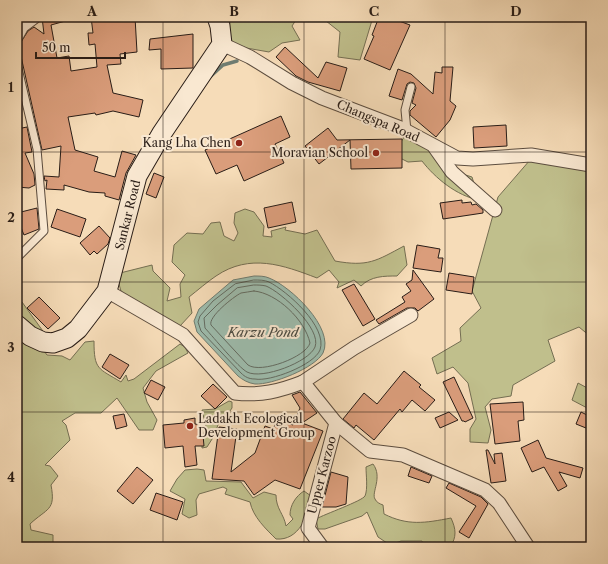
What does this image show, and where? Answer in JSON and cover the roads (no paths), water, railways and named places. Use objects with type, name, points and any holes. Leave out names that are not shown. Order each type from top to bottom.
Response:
[{"type":"main road","points":[[217,17],[220,26],[222,44]]},
{"type":"main road","name":"Sankar Road","points":[[17,325],[30,336],[43,342],[53,343],[67,338],[78,329],[107,290],[137,176],[162,133],[222,44]]},
{"type":"street","points":[[17,35],[22,26],[34,17]]},
{"type":"street","name":"Changspa Road","points":[[222,44],[250,57],[292,83],[322,98],[408,131],[457,158],[473,159],[531,155],[591,165]]},
{"type":"street","points":[[433,145],[452,172],[495,210]]},
{"type":"street","points":[[107,290],[183,335],[235,393],[253,395],[278,392],[303,382],[354,348],[411,315]]},
{"type":"street","name":"Upper Karzoo","points":[[303,382],[336,423],[308,528],[322,547]]},
{"type":"street","points":[[336,423],[370,451],[403,456],[485,490],[499,503],[528,547]]},
{"type":"lane","points":[[17,64],[37,149],[44,231],[17,258]]},
{"type":"lane","points":[[408,131],[405,110],[412,87]]},
{"type":"water","name":"Karzu Pond","points":[[254,276],[266,277],[278,282],[298,299],[317,320],[323,332],[325,343],[323,353],[318,359],[302,370],[282,379],[262,384],[250,383],[238,376],[197,332],[194,321],[199,309],[233,280]]},
{"type":"waterway","points":[[211,76],[223,65],[237,61]]},
{"type":"place","name":"Kang Lha Chen","points":[[239,143]]},
{"type":"place","name":"Moravian School","points":[[376,153]]},
{"type":"place","name":"Ladakh Ecological Development Group","points":[[190,426]]}]
